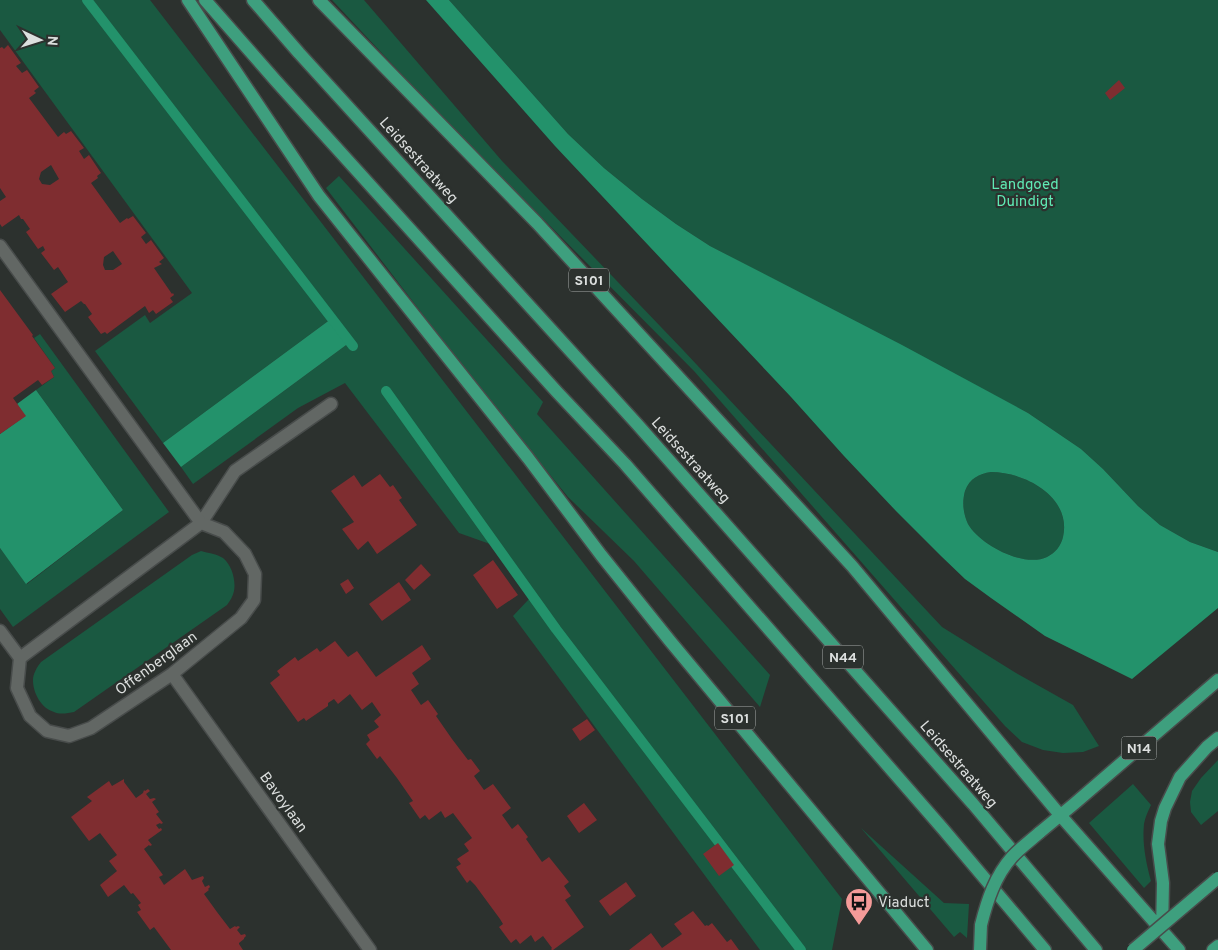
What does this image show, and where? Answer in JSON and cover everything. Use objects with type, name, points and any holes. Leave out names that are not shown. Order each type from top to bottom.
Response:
[{"type":"main road","name":"S101","points":[[188,0],[319,196],[528,458],[601,555],[927,950]]},
{"type":"main road","name":"N44","points":[[205,0],[276,81],[631,472],[943,829],[1046,950]]},
{"type":"main road","name":"Leidsestraatweg","points":[[253,0],[299,53],[586,367],[973,804],[1096,950]]},
{"type":"main road","name":"S101","points":[[319,0],[537,223],[852,566],[1060,815]]},
{"type":"main road","name":"N14","points":[[980,950],[981,925],[986,904],[998,876],[1012,856],[1218,680]]},
{"type":"main road","points":[[1162,931],[1162,883],[1158,844],[1161,821],[1180,777],[1207,747],[1218,738]]},
{"type":"main road","points":[[1060,815],[1179,950]]},
{"type":"main road","points":[[1133,950],[1218,878]]},
{"type":"main road","points":[[1213,950],[1218,946]]},
{"type":"street","points":[[0,246],[201,523]]},
{"type":"street","points":[[0,631],[20,658],[201,523],[235,470],[332,404]]},
{"type":"street","name":"Offenberglaan","points":[[20,658],[17,688],[30,716],[47,731],[69,736],[91,728],[172,674],[241,618],[254,600],[255,574],[245,554],[224,532],[201,523]]},
{"type":"street","name":"Bavoylaan","points":[[172,674],[370,950]]},
{"type":"green space","points":[[0,0],[150,0],[842,899],[832,950],[760,950],[513,616],[529,599],[490,544],[459,533],[345,383],[298,408],[193,484],[181,467],[353,340],[335,316],[163,443],[95,351],[145,315],[150,323],[192,293],[0,30]]},
{"type":"green space","points":[[332,0],[364,0],[502,161],[683,350],[942,627],[1016,673],[1073,705],[1099,746],[1083,752],[1063,753],[1043,750],[1022,742],[1005,726],[694,371],[437,112]]},
{"type":"green space","name":"Landgoed Duindigt","points":[[449,0],[1218,0],[1218,552],[1190,542],[1160,525],[1138,506],[1081,449],[1028,413],[710,246],[676,224],[604,168],[568,134]]},
{"type":"green space","points":[[339,176],[543,402],[537,414],[770,675],[760,707],[634,561],[568,497],[466,371],[326,188]]},
{"type":"green space","points":[[40,334],[169,512],[13,627],[0,609],[0,548],[27,584],[123,510],[36,390],[54,377],[51,371],[55,368],[34,338]]},
{"type":"green space","points":[[991,472],[1004,473],[1031,482],[1053,499],[1060,510],[1064,523],[1062,540],[1053,553],[1037,560],[1015,557],[992,547],[974,532],[968,524],[964,512],[965,491],[975,477]]},
{"type":"green space","points":[[201,551],[223,558],[231,569],[234,587],[233,595],[227,605],[74,712],[56,713],[42,704],[36,695],[33,685],[34,675],[41,662],[192,555]]},
{"type":"green space","points":[[1218,760],[1218,811],[1201,825],[1191,812],[1192,791]]},
{"type":"green space","points":[[1133,784],[1151,805],[1145,819],[1144,838],[1151,881],[1144,888],[1089,823]]},
{"type":"green space","points":[[861,828],[944,903],[969,904],[967,938],[960,932],[954,937]]},
{"type":"shaded area","points":[[426,0],[449,0],[568,134],[604,168],[676,224],[710,246],[902,345],[1028,413],[1081,449],[1138,506],[1160,525],[1190,542],[1218,552],[1218,608],[1132,679],[1045,636],[965,579],[896,511],[555,146]],"holes":[[[991,472],[1004,473],[1031,482],[1053,499],[1060,510],[1064,523],[1063,537],[1057,549],[1047,557],[1037,560],[1027,559],[1003,552],[982,540],[968,524],[963,503],[965,491],[969,483],[975,477],[983,474]]]},
{"type":"shaded area","points":[[335,316],[353,340],[181,467],[163,443]]},
{"type":"shaded area","points":[[36,390],[123,510],[26,584],[0,548],[0,434],[25,416],[17,404]]},
{"type":"building","points":[[8,45],[21,63],[16,66],[22,73],[27,70],[39,87],[34,91],[36,93],[29,98],[58,137],[64,132],[66,134],[71,131],[84,148],[79,151],[84,159],[89,155],[101,173],[91,183],[120,223],[133,216],[146,233],[141,237],[146,244],[151,240],[164,258],[159,262],[162,264],[154,268],[173,293],[174,295],[170,298],[173,302],[156,314],[153,310],[149,313],[145,306],[107,334],[105,332],[101,334],[88,317],[92,314],[85,304],[81,301],[65,312],[51,294],[68,282],[58,267],[54,270],[41,253],[45,250],[43,246],[38,249],[26,232],[30,229],[23,219],[19,215],[2,227],[0,224],[0,201],[6,197],[0,188],[0,48],[4,49]],"holes":[[[51,165],[59,179],[50,185],[42,184],[39,179],[41,172]],[[113,251],[122,264],[113,270],[105,270],[103,265],[104,257]]]},
{"type":"building","points":[[1119,80],[1125,88],[1110,100],[1105,93]]},
{"type":"building","points":[[0,290],[55,368],[51,371],[54,377],[42,385],[38,380],[13,398],[26,416],[0,434]]},
{"type":"building","points":[[380,474],[390,487],[393,485],[402,498],[399,500],[417,525],[377,554],[368,541],[358,550],[342,529],[354,522],[331,491],[354,475],[362,487]]},
{"type":"building","points":[[493,560],[518,595],[497,609],[473,575]]},
{"type":"building","points":[[421,564],[431,575],[414,590],[405,580]]},
{"type":"building","points":[[348,579],[354,588],[346,594],[340,584]]},
{"type":"building","points":[[399,582],[411,600],[382,621],[369,604]]},
{"type":"building","points":[[335,641],[348,657],[357,651],[376,677],[422,645],[431,659],[412,673],[419,684],[411,690],[421,705],[428,700],[438,714],[436,716],[452,739],[468,760],[471,759],[480,771],[474,776],[484,790],[493,784],[511,808],[502,815],[512,829],[518,824],[528,837],[526,839],[542,862],[549,857],[569,882],[564,886],[571,896],[565,900],[584,927],[553,950],[543,936],[535,942],[531,935],[520,944],[516,939],[511,943],[499,927],[503,924],[500,919],[475,885],[470,880],[467,883],[456,867],[461,864],[457,859],[469,851],[464,844],[472,838],[453,813],[445,818],[441,811],[429,820],[425,815],[420,819],[409,803],[413,801],[397,778],[380,756],[377,759],[366,744],[370,740],[367,735],[379,727],[374,721],[381,715],[372,702],[362,710],[350,694],[338,704],[334,699],[328,703],[328,706],[306,721],[304,718],[298,722],[270,683],[280,675],[277,671],[295,657],[298,661],[317,648],[320,652]]},
{"type":"building","points":[[587,719],[595,730],[580,741],[572,729]]},
{"type":"building","points":[[124,779],[124,782],[136,798],[144,790],[148,789],[150,791],[146,794],[150,799],[156,799],[152,802],[159,812],[156,814],[163,823],[156,825],[162,830],[148,840],[152,845],[144,849],[163,875],[159,877],[164,885],[185,869],[192,880],[203,876],[202,881],[205,887],[209,885],[210,887],[204,894],[217,912],[230,929],[238,926],[240,927],[237,930],[241,935],[245,934],[244,939],[239,943],[243,950],[171,950],[154,927],[150,930],[137,912],[141,910],[138,905],[141,903],[124,885],[108,897],[100,885],[117,871],[109,861],[117,855],[100,833],[89,841],[71,817],[92,801],[87,797],[109,781],[112,786]]},
{"type":"building","points":[[584,803],[597,820],[579,833],[567,816]]},
{"type":"building","points":[[718,843],[734,865],[719,876],[703,854]]},
{"type":"building","points":[[626,882],[636,896],[610,916],[599,901]]},
{"type":"building","points":[[693,911],[705,926],[712,923],[727,942],[731,939],[739,950],[629,950],[651,933],[662,948],[682,934],[674,924]]},
{"type":"waterway","points":[[87,0],[353,346]]},
{"type":"waterway","points":[[386,391],[556,629],[801,950]]},
{"type":"place","name":"Viaduct","points":[[859,926]]}]
